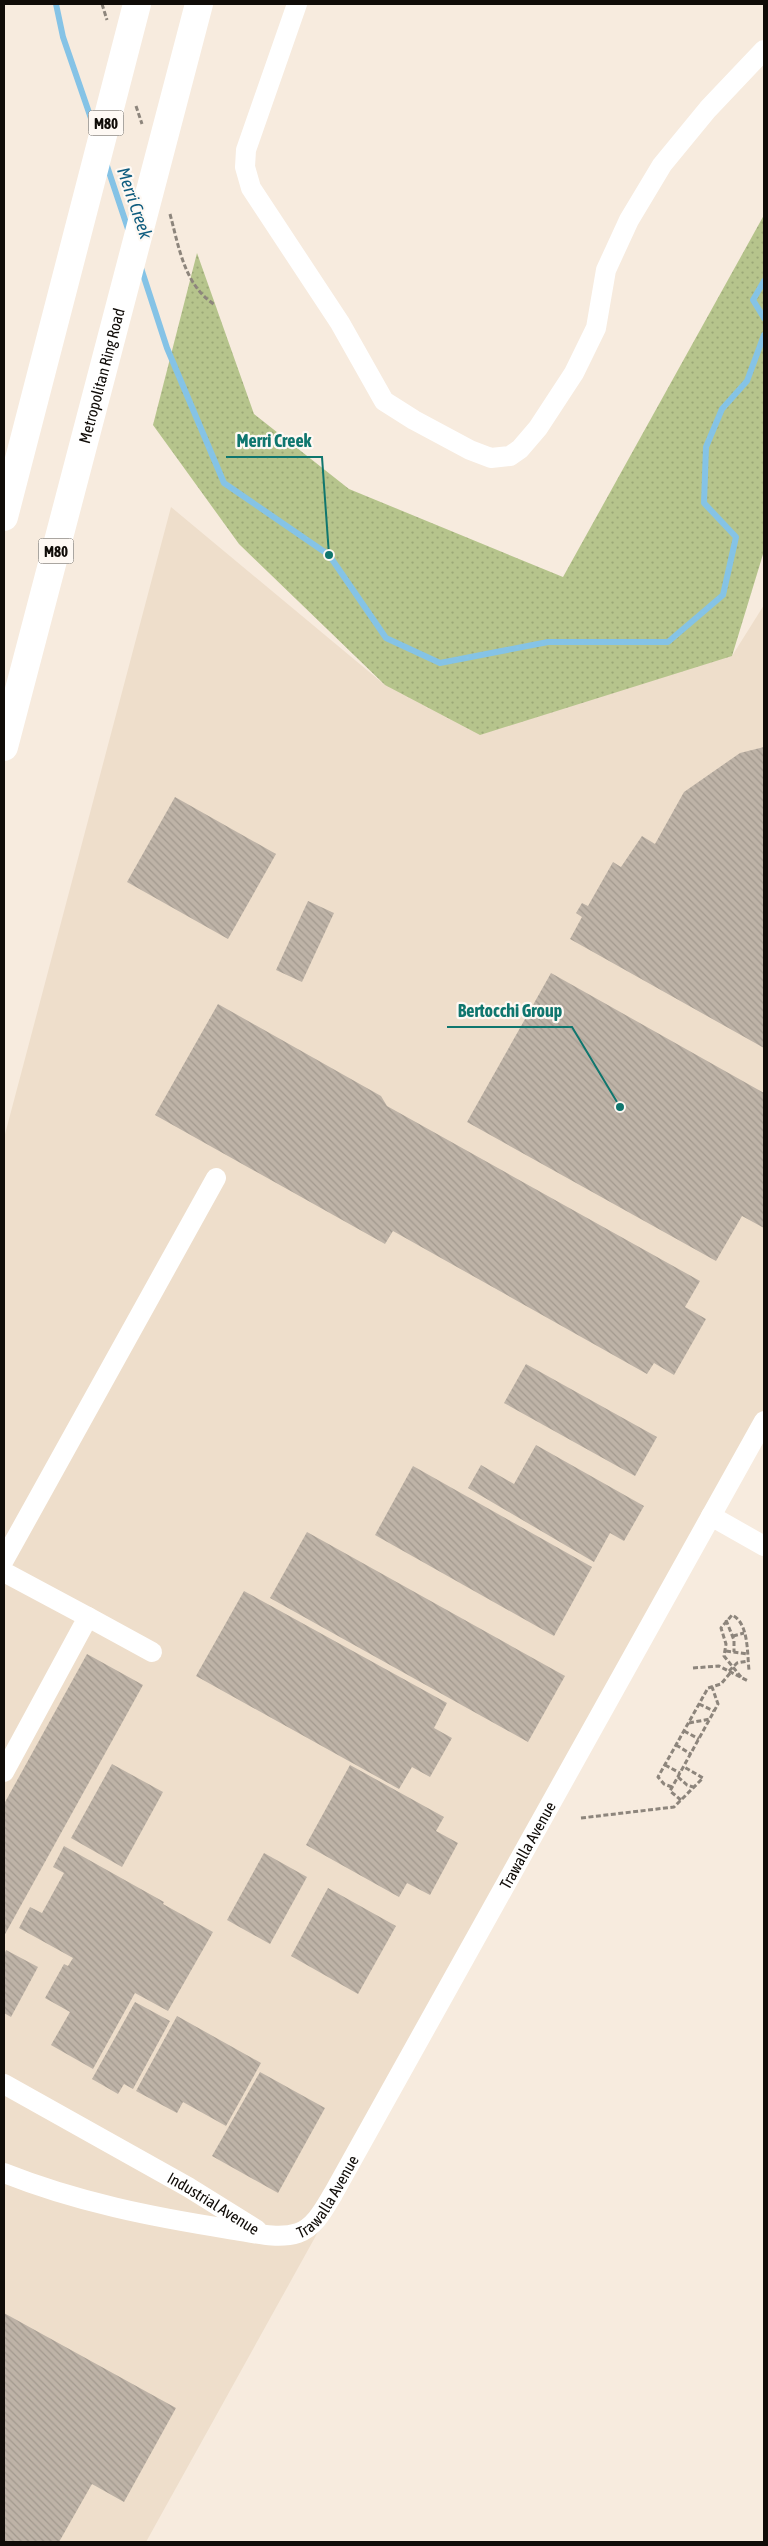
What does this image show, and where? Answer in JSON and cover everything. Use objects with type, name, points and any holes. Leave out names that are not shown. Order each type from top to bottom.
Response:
[{"type":"highway","name":"Metropolitan Ring Road","points":[[4,747],[200,4]]},
{"type":"highway","name":"M80","points":[[4,517],[136,5]]},
{"type":"street","points":[[296,4],[246,150],[245,167],[252,188],[340,323],[384,401],[438,433],[491,458],[510,456],[520,449],[538,428],[574,373],[596,328],[606,270],[629,220],[662,165],[708,109],[764,50]]},
{"type":"street","points":[[4,1560],[216,1178]]},
{"type":"street","name":"Trawalla Avenue","points":[[266,2235],[288,2235],[299,2232],[319,2217],[580,1755],[764,1421]]},
{"type":"street","points":[[711,1516],[764,1546]]},
{"type":"street","points":[[4,1572],[152,1652]]},
{"type":"street","points":[[4,1772],[88,1617]]},
{"type":"street","name":"Industrial Avenue","points":[[4,2084],[188,2188],[266,2235]]},
{"type":"street","name":"Industrial Avenue","points":[[4,2172],[69,2196],[154,2218],[266,2235]]},
{"type":"path","points":[[741,1677],[724,1656],[726,1651],[721,1628],[732,1615],[736,1617],[744,1632],[749,1670]]},
{"type":"path","points":[[726,1620],[733,1636],[734,1652]]},
{"type":"path","points":[[733,1636],[744,1632]]},
{"type":"path","points":[[726,1651],[748,1654]]},
{"type":"path","points":[[672,1788],[664,1784],[658,1777],[708,1688],[722,1684],[732,1666],[737,1662],[748,1661]]},
{"type":"path","points":[[693,1668],[719,1666],[748,1681]]},
{"type":"path","points":[[681,1800],[670,1791],[714,1711],[718,1699],[712,1687]]},
{"type":"path","points":[[699,1704],[714,1711]]},
{"type":"path","points":[[689,1723],[710,1719]]},
{"type":"path","points":[[684,1731],[699,1739]]},
{"type":"path","points":[[676,1745],[691,1754]]},
{"type":"path","points":[[665,1765],[679,1775],[687,1786],[694,1787]]},
{"type":"path","points":[[581,1818],[674,1807],[703,1778],[684,1767]]},
{"type":"shaded area","points":[[171,507],[385,685],[732,656],[764,605],[764,1428],[146,2542],[4,2542],[4,1138]]},
{"type":"green space","points":[[764,215],[764,551],[732,656],[480,735],[385,685],[239,544],[153,425],[197,253],[254,414],[349,489],[563,577]]},
{"type":"building","points":[[764,747],[764,1048],[570,939],[582,917],[576,913],[582,903],[588,906],[613,862],[621,867],[642,836],[655,844],[684,792],[740,753]]},
{"type":"building","points":[[175,797],[276,854],[228,939],[127,882]]},
{"type":"building","points":[[308,901],[334,913],[302,982],[276,970]]},
{"type":"building","points":[[551,973],[764,1093],[764,1228],[742,1216],[716,1261],[467,1122]]},
{"type":"building","points":[[218,1004],[381,1096],[387,1106],[700,1281],[685,1307],[706,1319],[674,1375],[654,1363],[647,1374],[393,1231],[385,1244],[155,1115]]},
{"type":"building","points":[[526,1364],[657,1437],[635,1476],[504,1403]]},
{"type":"building","points":[[536,1445],[644,1506],[624,1541],[610,1533],[594,1562],[468,1488],[481,1465],[514,1484]]},
{"type":"building","points":[[413,1466],[592,1567],[554,1636],[375,1535]]},
{"type":"building","points":[[307,1532],[565,1676],[528,1742],[270,1598]]},
{"type":"building","points":[[244,1591],[447,1703],[434,1728],[452,1738],[430,1777],[412,1767],[399,1789],[196,1676]]},
{"type":"building","points":[[87,1654],[143,1685],[4,1936],[4,1804]]},
{"type":"building","points":[[112,1764],[163,1792],[122,1867],[71,1838]]},
{"type":"building","points":[[350,1765],[444,1817],[436,1831],[458,1843],[430,1895],[407,1883],[399,1897],[306,1845]]},
{"type":"building","points":[[64,1846],[213,1932],[168,2011],[135,1993],[93,2069],[51,2045],[70,2012],[45,1998],[64,1964],[68,1966],[73,1958],[19,1928],[30,1907],[42,1913],[64,1873],[53,1867]]},
{"type":"building","points":[[264,1853],[307,1877],[270,1944],[227,1920]]},
{"type":"building","points":[[328,1888],[396,1926],[358,1994],[291,1956]]},
{"type":"building","points":[[6,1950],[38,1967],[11,2017],[4,2013],[4,1955]]},
{"type":"building","points":[[135,2002],[170,2021],[133,2089],[124,2084],[118,2094],[92,2079]]},
{"type":"building","points":[[177,2016],[261,2063],[226,2126],[183,2102],[177,2113],[136,2091]]},
{"type":"building","points":[[260,2072],[325,2108],[278,2193],[212,2156]]},
{"type":"building","points":[[4,2313],[176,2408],[124,2502],[92,2484],[59,2542],[4,2542]]},
{"type":"waterway","name":"Merri Creek","points":[[56,4],[63,37],[95,130]]},
{"type":"waterway","name":"Merri Creek","points":[[106,163],[129,232]]},
{"type":"waterway","name":"Merri Creek","points":[[140,265],[167,348],[224,483],[329,555],[386,638],[440,663],[548,642],[668,642],[723,595],[736,537],[704,503],[706,447],[722,409],[747,381],[764,335]]},
{"type":"waterway","name":"Merri Creek","points":[[764,281],[753,300],[764,318]]},
{"type":"place","name":"Merri Creek","points":[[329,555]]},
{"type":"place","name":"Bertocchi Group","points":[[620,1107]]}]
